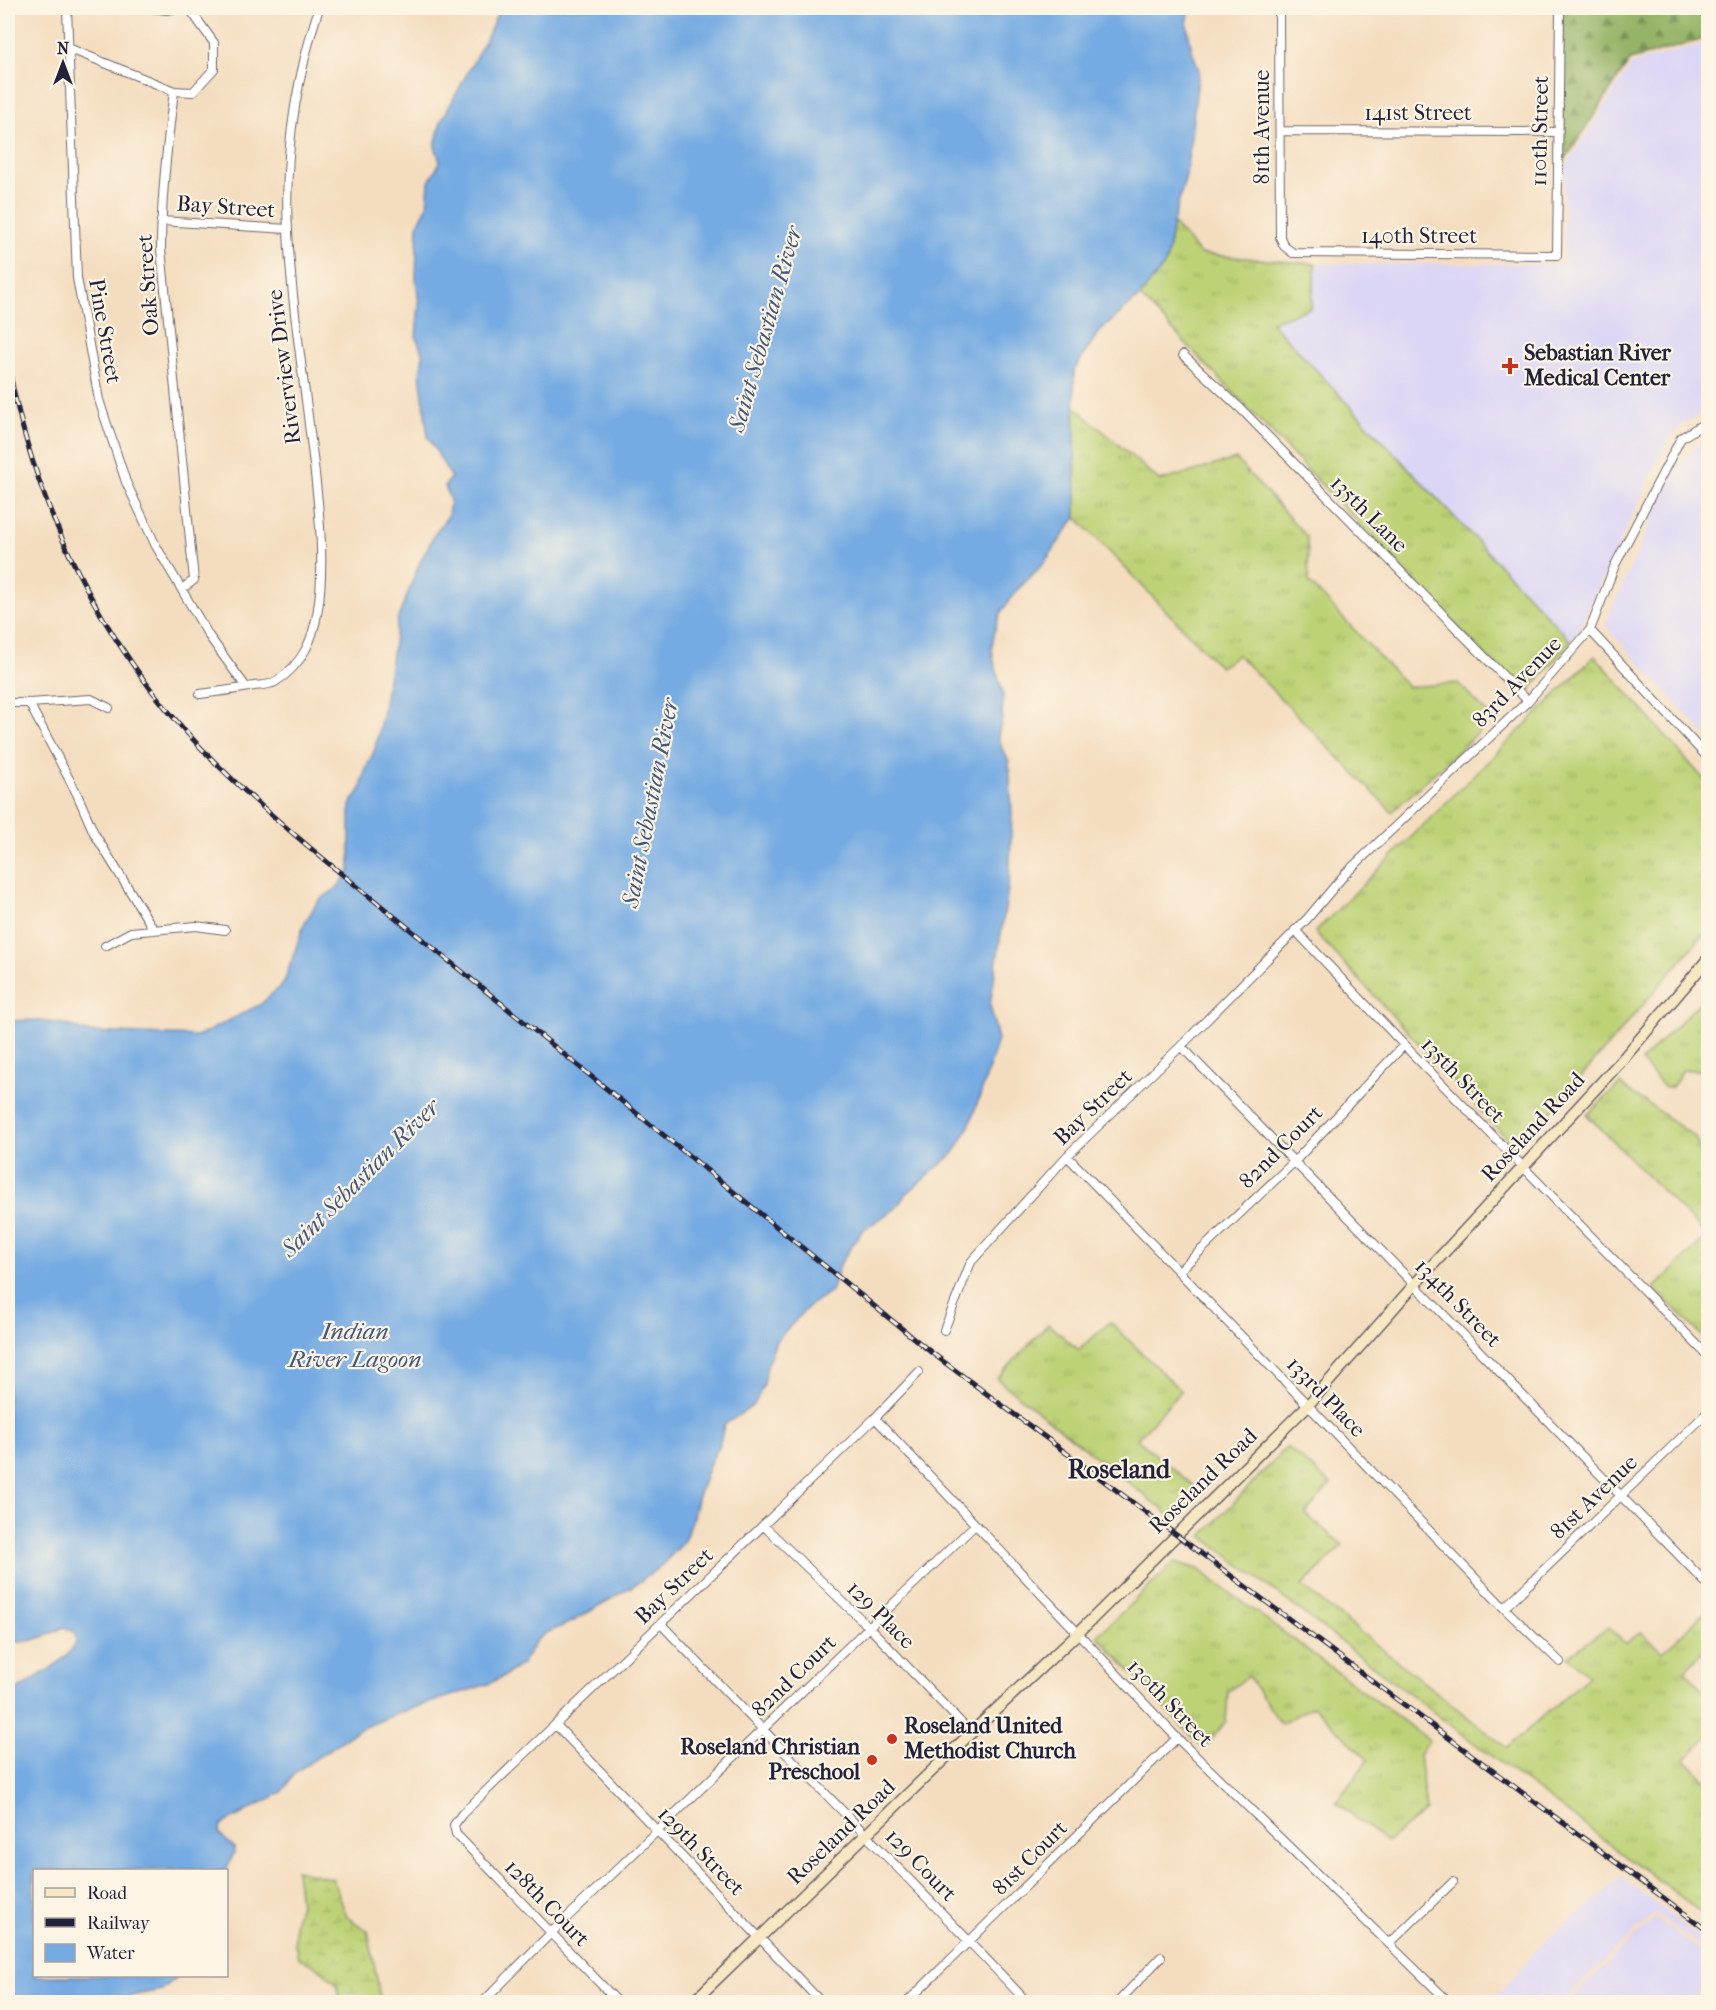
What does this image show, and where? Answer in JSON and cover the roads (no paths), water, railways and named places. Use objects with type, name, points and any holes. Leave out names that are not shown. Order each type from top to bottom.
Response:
[{"type":"main road","name":"Roseland Road","points":[[693,2002],[971,1733],[1078,1633],[1308,1405],[1522,1166],[1622,1060],[1708,959]]},
{"type":"street","name":"Pine Street","points":[[67,8],[77,278],[99,400],[126,482],[156,546],[209,636],[246,687]]},
{"type":"street","points":[[151,8],[167,10],[178,8]]},
{"type":"street","points":[[68,48],[174,91],[193,92],[214,69],[214,43],[189,8]]},
{"type":"street","name":"Riverview Drive","points":[[200,694],[232,691],[273,683],[291,670],[306,649],[315,624],[319,596],[320,515],[293,301],[288,229],[290,152],[296,98],[319,8]]},
{"type":"street","name":"81th Avenue","points":[[1281,8],[1279,12],[1281,237],[1284,246]]},
{"type":"street","name":"110th Street","points":[[1557,255],[1560,8]]},
{"type":"street","name":"Oak Street","points":[[174,91],[166,153],[161,249],[194,580],[182,589]]},
{"type":"street","name":"141st Street","points":[[1280,130],[1557,132]]},
{"type":"street","name":"Bay Street","points":[[161,221],[288,229]]},
{"type":"street","name":"140th Street","points":[[1284,246],[1293,253],[1557,255]]},
{"type":"street","name":"135th Lane","points":[[1183,355],[1240,409],[1528,701]]},
{"type":"street","name":"83rd Avenue","points":[[1295,930],[1345,874],[1528,701],[1590,630],[1615,565],[1681,438],[1708,421]]},
{"type":"street","points":[[1590,630],[1708,758]]},
{"type":"street","points":[[8,703],[91,699],[109,708]]},
{"type":"street","points":[[29,703],[77,794],[94,833],[154,930]]},
{"type":"street","points":[[105,946],[131,933],[196,926],[225,930]]},
{"type":"street","name":"Bay Street","points":[[944,1330],[971,1262],[1067,1156],[1181,1046],[1295,930]]},
{"type":"street","name":"135th Street","points":[[1295,930],[1708,1356]]},
{"type":"street","name":"82nd Court","points":[[1179,1271],[1294,1162],[1404,1045]]},
{"type":"street","name":"134th Street","points":[[1181,1046],[1708,1585]]},
{"type":"street","name":"133rd Place","points":[[1067,1156],[1504,1608],[1560,1662]]},
{"type":"street","name":"Bay Street","points":[[454,1825],[462,1814],[875,1418],[919,1372]]},
{"type":"street","name":"81st Avenue","points":[[1504,1608],[1708,1412]]},
{"type":"street","name":"130th Street","points":[[875,1418],[1177,1738],[1449,2002]]},
{"type":"street","name":"129 Place","points":[[763,1525],[869,1627],[971,1733]]},
{"type":"street","name":"82nd Court","points":[[483,2002],[551,1933],[975,1525]]},
{"type":"street","name":"129 Court","points":[[661,1624],[763,1731],[867,1834],[1027,2002]]},
{"type":"street","name":"129th Street","points":[[556,1725],[821,2002]]},
{"type":"street","name":"81st Court","points":[[907,2002],[1177,1738]]},
{"type":"street","name":"128th Court","points":[[454,1825],[456,1834],[618,2002]]},
{"type":"street","points":[[1389,1944],[1453,1882]]},
{"type":"street","points":[[1118,2002],[1161,1957]]},
{"type":"water","name":"Indian River Lagoon","points":[[500,8],[1190,8],[1187,24],[1191,47],[1199,70],[1186,175],[1173,223],[1166,263],[1140,296],[1098,333],[1074,370],[1076,517],[1044,563],[1018,589],[1001,612],[995,629],[992,646],[993,658],[1003,693],[1002,719],[998,735],[1009,761],[1012,815],[1009,882],[990,1005],[998,1040],[968,1129],[954,1153],[905,1195],[896,1208],[862,1231],[841,1262],[831,1291],[809,1306],[776,1341],[767,1365],[764,1384],[754,1405],[724,1425],[719,1447],[711,1460],[683,1543],[662,1565],[638,1583],[572,1622],[546,1633],[535,1642],[522,1664],[504,1676],[488,1684],[401,1712],[360,1729],[296,1772],[282,1792],[221,1825],[219,1834],[234,1847],[234,1853],[226,1869],[33,1869],[33,1977],[176,1977],[162,1990],[136,1995],[117,2002],[8,2002],[8,1698],[65,1657],[77,1639],[73,1631],[64,1627],[37,1639],[8,1642],[8,1021],[32,1020],[65,1024],[87,1032],[199,1036],[261,1004],[284,983],[304,924],[318,901],[337,888],[350,871],[350,805],[361,789],[365,771],[375,749],[398,618],[420,562],[436,532],[448,516],[450,500],[445,486],[451,477],[428,437],[420,373],[423,355],[416,336],[419,305],[416,277],[418,224],[427,207],[429,182],[440,162],[435,146],[441,122]]},
{"type":"railway","points":[[8,363],[35,468],[54,520],[103,618],[133,664],[166,708],[202,749],[247,793],[327,862],[932,1353],[1708,1931]]},
{"type":"place","name":"Sebastian River Medical Center","points":[[1510,366]]},
{"type":"place","name":"Roseland United Methodist Church","points":[[892,1739]]},
{"type":"place","name":"Roseland Christian Preschool","points":[[872,1760]]},
{"type":"district","name":"Roseland","points":[[1119,1469]]},
{"type":"water label","name":"Saint Sebastian River","points":[[765,329]]},
{"type":"water label","name":"Saint Sebastian River","points":[[650,803]]},
{"type":"water label","name":"Saint Sebastian River","points":[[360,1178]]}]
